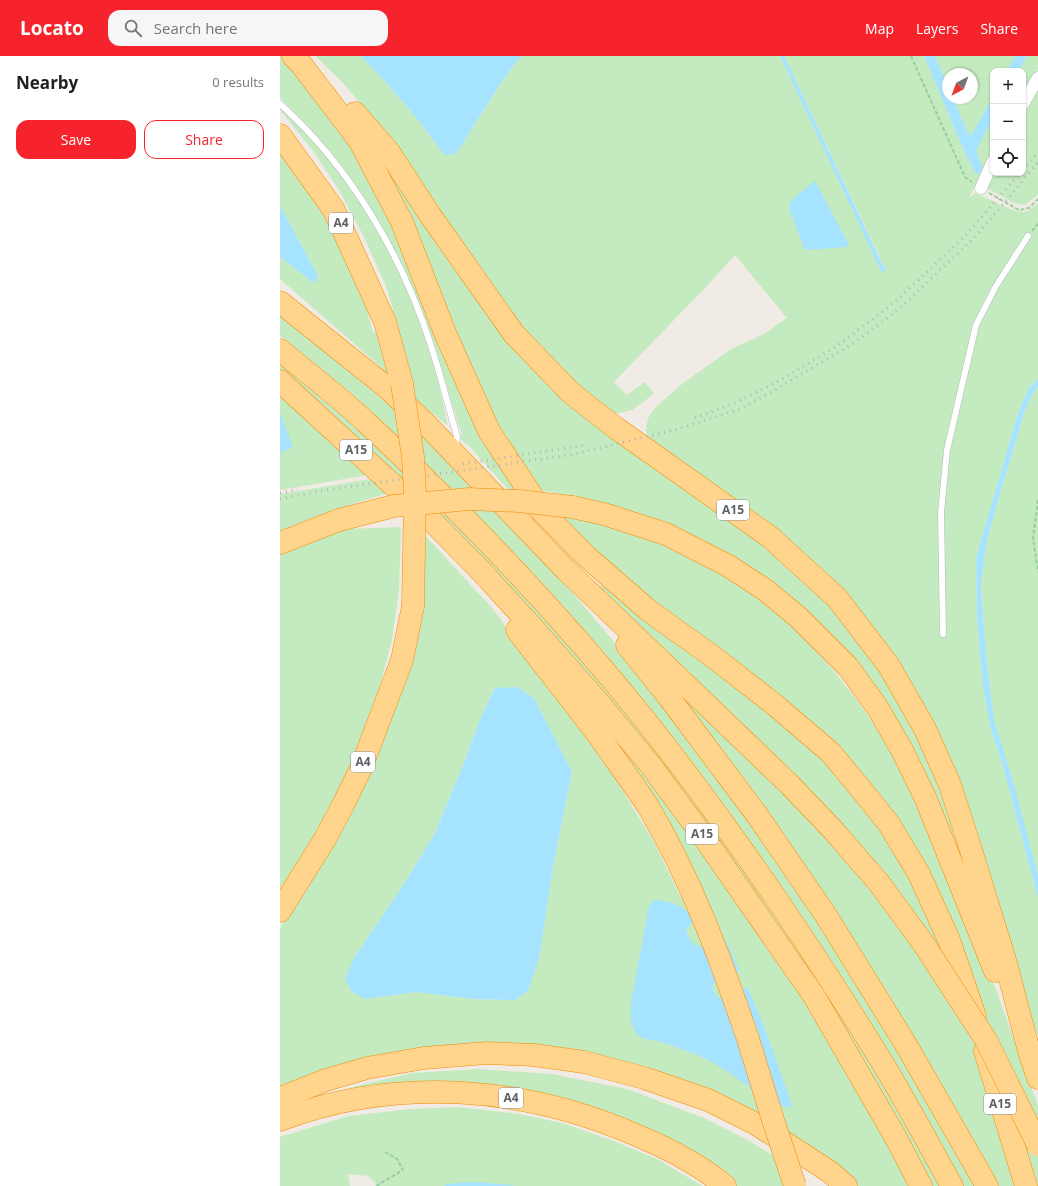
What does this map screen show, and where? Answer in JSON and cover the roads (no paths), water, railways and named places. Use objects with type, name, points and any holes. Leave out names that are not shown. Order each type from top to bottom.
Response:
[{"type":"highway","name":"A15","points":[[293,56],[302,64],[359,140],[402,222],[445,333],[489,431],[542,511],[586,556],[648,610],[775,704],[830,753],[889,824],[919,874],[949,940],[977,1021],[1026,1186]]},
{"type":"highway","name":"A15","points":[[303,56],[316,67],[389,152],[430,215],[514,334],[571,393],[616,428],[770,537],[836,598],[889,666],[925,729],[950,786],[1005,960],[1029,1051],[1038,1078]]},
{"type":"highway","name":"A4","points":[[280,135],[334,210],[385,322],[402,384],[413,457],[415,528],[413,606],[402,660],[361,768],[344,803],[325,839],[280,910]]},
{"type":"highway","name":"A15","points":[[280,302],[385,386],[424,422],[566,570],[790,785],[833,830],[879,882],[923,943],[986,1040],[1038,1145]]},
{"type":"highway","name":"A15","points":[[280,350],[365,421],[461,514],[516,571],[645,720],[725,826],[797,930],[878,1055],[952,1186]]},
{"type":"highway","name":"A15","points":[[280,381],[431,520],[513,605],[600,704],[651,766],[705,839],[814,996],[896,1138],[921,1186]]},
{"type":"highway","name":"A15","points":[[280,543],[339,520],[394,506],[469,499],[518,501],[572,507],[604,514],[666,534],[727,565],[770,594],[798,617],[848,667],[877,707],[902,750],[925,797],[1005,998],[1029,1051]]},
{"type":"highway","name":"A15","points":[[431,520],[571,699],[623,769],[649,808],[681,867],[710,932],[729,983],[795,1186]]},
{"type":"highway","name":"A15","points":[[566,570],[668,696],[758,815],[825,914],[905,1043],[987,1186]]},
{"type":"highway","points":[[280,1098],[326,1080],[367,1068],[424,1058],[487,1053],[534,1056],[584,1062],[644,1078],[708,1100],[756,1124],[830,1172],[846,1186]]},
{"type":"highway","name":"A4","points":[[280,1120],[300,1112],[374,1096],[417,1092],[461,1092],[521,1099],[571,1110],[615,1125],[670,1149],[716,1178],[725,1186]]},
{"type":"highway","points":[[708,1100],[756,1131],[800,1163],[828,1186]]},
{"type":"street","points":[[1026,99],[1038,78]]},
{"type":"street","points":[[981,188],[990,168]]},
{"type":"lane","points":[[280,104],[329,155],[365,205],[396,259],[431,345],[457,436],[456,456]]},
{"type":"lane","points":[[943,634],[941,513],[947,450],[976,325],[996,286],[1028,236]]},
{"type":"water","points":[[361,56],[521,56],[501,83],[459,149],[454,154],[447,155],[443,153],[404,103]]},
{"type":"water","points":[[780,56],[784,56],[880,259],[887,269],[882,273]]},
{"type":"water","points":[[924,56],[935,56],[942,72],[942,99]]},
{"type":"water","points":[[1015,56],[1027,56],[1021,68],[1009,68]]},
{"type":"water","points":[[990,102],[990,124],[976,151],[982,167],[981,172],[976,174],[963,149],[944,104],[956,104],[969,135],[972,134]]},
{"type":"water","points":[[815,181],[849,245],[846,247],[806,250],[804,248],[789,208],[791,201]]},
{"type":"water","points":[[280,206],[317,274],[316,282],[311,281],[280,257]]},
{"type":"water","points":[[1038,379],[1038,386],[1025,410],[986,544],[981,586],[986,657],[994,720],[1012,778],[1038,876],[1038,898],[1003,766],[990,726],[983,686],[977,617],[976,558],[1018,413],[1029,388]]},
{"type":"water","points":[[280,413],[293,447],[280,453]]},
{"type":"water","points":[[517,687],[534,698],[572,772],[553,867],[539,959],[528,991],[515,1000],[473,999],[417,992],[365,999],[351,991],[345,978],[354,958],[400,890],[434,835],[462,768],[479,722],[495,688]]},
{"type":"water","points":[[654,900],[678,905],[687,912],[691,917],[692,922],[686,930],[693,943],[697,946],[704,945],[722,935],[724,937],[739,969],[738,972],[714,984],[712,988],[716,997],[719,998],[748,988],[764,1026],[791,1102],[792,1106],[789,1108],[768,1099],[710,1061],[658,1041],[643,1038],[636,1032],[631,1018],[631,1003],[649,906]]},
{"type":"water","points":[[476,1182],[514,1186],[445,1186],[446,1184]]},
{"type":"railway","points":[[1026,166],[1038,152]]},
{"type":"railway","points":[[280,499],[319,491],[570,455],[678,429],[740,409],[770,393],[857,341],[900,308],[971,241],[1038,162]]},
{"type":"railway","points":[[695,418],[737,402],[779,381],[837,346],[896,301],[965,236],[1017,176]]},
{"type":"railway","points":[[463,464],[585,445]]},
{"type":"railway","points":[[280,493],[298,489]]}]
